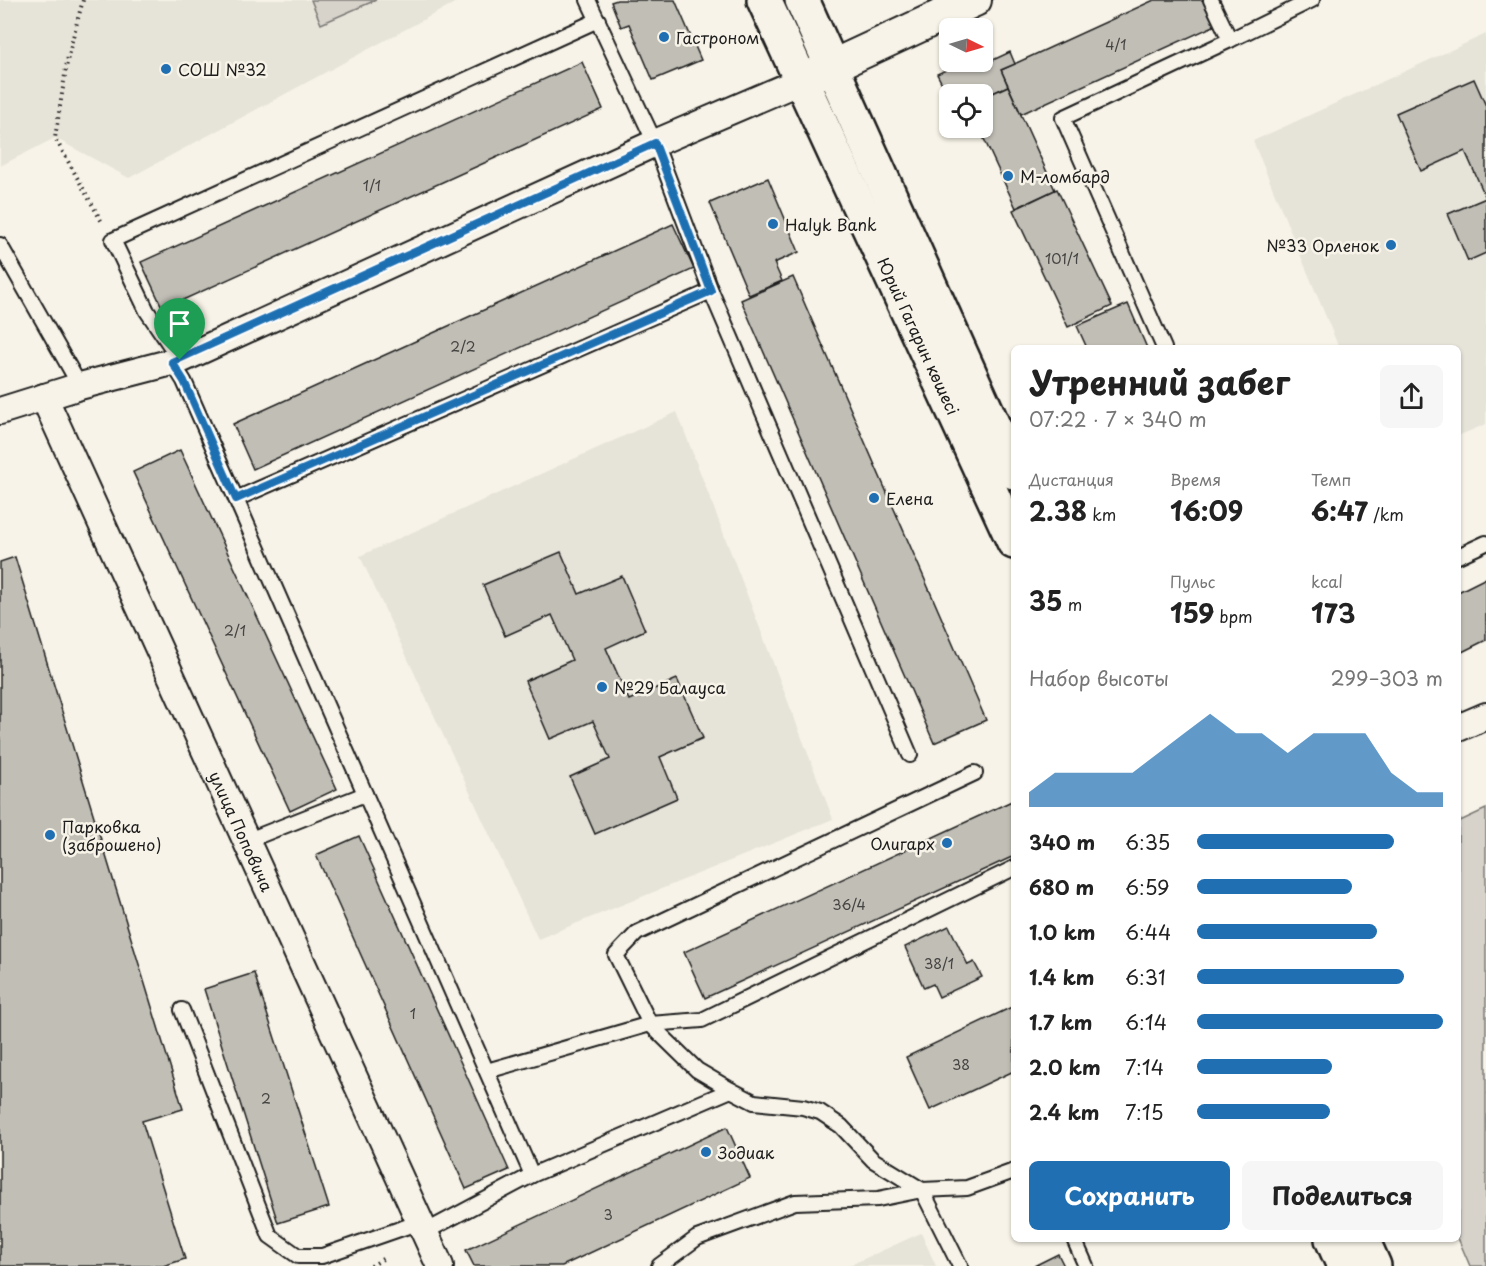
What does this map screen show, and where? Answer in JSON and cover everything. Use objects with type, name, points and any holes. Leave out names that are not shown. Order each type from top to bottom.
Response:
[{"type":"main road","name":"Юрий Гагарин көшесі","points":[[764,0],[1011,536]]},
{"type":"main road","name":"Юрий Гагарин көшесі","points":[[802,0],[1011,465]]},
{"type":"main road","points":[[1333,1242],[1344,1266]]},
{"type":"main road","points":[[1363,1242],[1374,1266]]},
{"type":"street","points":[[0,411],[80,386],[176,361],[655,143],[833,67],[975,0]]},
{"type":"street","name":"улица Поповича","points":[[44,397],[440,1266]]},
{"type":"street","points":[[1461,727],[1486,716]]},
{"type":"lane","points":[[588,0],[655,143],[711,291],[910,755]]},
{"type":"lane","points":[[1211,0],[1230,40]]},
{"type":"lane","points":[[1163,345],[1063,118],[1312,0]]},
{"type":"lane","points":[[532,1175],[176,361],[147,310],[113,240],[598,20]]},
{"type":"lane","points":[[0,245],[80,386]]},
{"type":"lane","points":[[236,499],[711,291]]},
{"type":"lane","points":[[1461,555],[1486,543]]},
{"type":"lane","points":[[960,1266],[922,1190],[873,1160],[841,1126],[820,1112],[803,1107],[754,1102],[697,1070],[650,1024],[616,955],[637,933],[975,773]]},
{"type":"lane","points":[[246,841],[365,794]]},
{"type":"lane","points":[[487,1071],[650,1024],[702,1020],[1011,869]]},
{"type":"lane","points":[[182,1010],[270,1236],[298,1256],[322,1256],[423,1227],[532,1175],[731,1090]]},
{"type":"lane","points":[[659,1266],[697,1238],[795,1202],[878,1199],[922,1190],[967,1188],[1011,1172]]},
{"type":"lane","points":[[1075,1242],[1086,1266]]},
{"type":"path","points":[[83,0],[68,56],[55,138],[113,240]]},
{"type":"shaded area","name":"СОШ №32","points":[[0,0],[460,0],[129,178],[55,138],[0,166]]},
{"type":"shaded area","points":[[311,0],[376,0],[321,24]]},
{"type":"shaded area","name":"№33 Орленок","points":[[1486,34],[1486,424],[1461,435],[1461,345],[1338,345],[1253,141]]},
{"type":"shaded area","name":"№29 Балауса","points":[[677,412],[833,819],[538,939],[360,556]]},
{"type":"shaded area","points":[[1486,809],[1486,1266],[1470,1266],[1460,1242],[1461,821]]},
{"type":"shaded area","points":[[921,1233],[936,1266],[848,1266]]},
{"type":"building","points":[[617,0],[675,0],[701,60],[653,80],[629,24],[621,27],[611,2]]},
{"type":"building","points":[[1154,0],[1204,0],[1216,25],[1021,114],[1001,70]]},
{"type":"building","points":[[1010,52],[1015,64],[1001,70],[1008,86],[993,93],[993,84],[942,84],[937,74],[941,72],[993,72],[993,60]]},
{"type":"building","points":[[582,62],[603,109],[163,309],[141,262]]},
{"type":"building","points":[[1474,79],[1486,106],[1486,198],[1465,151],[1421,171],[1396,113]]},
{"type":"building","points":[[1008,86],[1055,190],[1016,208],[984,138],[993,138],[993,93]]},
{"type":"building","points":[[768,178],[799,252],[774,263],[782,281],[749,295],[710,203]]},
{"type":"building","points":[[1057,189],[1112,306],[1068,327],[1013,210]]},
{"type":"building","points":[[1486,198],[1486,253],[1468,261],[1448,214]]},
{"type":"building","points":[[673,224],[694,269],[253,469],[233,424]]},
{"type":"building","points":[[793,277],[986,720],[934,743],[741,300]]},
{"type":"building","points":[[1128,304],[1146,345],[1086,345],[1077,326]]},
{"type":"building","points":[[180,450],[337,789],[290,811],[133,472]]},
{"type":"building","name":"№29 Балауса","points":[[561,552],[579,594],[622,576],[645,630],[606,648],[629,700],[677,679],[703,738],[660,757],[677,798],[595,834],[570,777],[610,759],[593,721],[550,739],[525,681],[572,660],[552,615],[505,636],[483,585]]},
{"type":"building","name":"Парковка (заброшено)","points":[[15,557],[183,1109],[142,1121],[185,1259],[163,1266],[0,1266],[0,562]]},
{"type":"building","points":[[1486,578],[1486,640],[1461,652],[1461,590]]},
{"type":"building","points":[[1011,801],[1011,857],[705,998],[684,952]]},
{"type":"building","points":[[359,836],[509,1170],[466,1189],[316,855]]},
{"type":"building","points":[[949,926],[968,965],[974,962],[982,977],[939,997],[933,984],[924,988],[905,947]]},
{"type":"building","points":[[254,973],[329,1207],[278,1223],[204,989]]},
{"type":"building","points":[[1011,1007],[1011,1072],[930,1110],[906,1057]]},
{"type":"building","points":[[727,1127],[750,1178],[562,1266],[474,1266],[466,1250]]},
{"type":"building","points":[[1058,1254],[1064,1266],[1034,1266]]},
{"type":"place","name":"Гастроном","points":[[664,37]]},
{"type":"place","name":"СОШ №32","points":[[166,69]]},
{"type":"place","name":"М-ломбард","points":[[1008,176]]},
{"type":"place","name":"Halyk Bank","points":[[773,224]]},
{"type":"place","name":"№33 Орленок","points":[[1391,245]]},
{"type":"place","name":"Елена","points":[[874,498]]},
{"type":"place","name":"№29 Балауса","points":[[602,687]]},
{"type":"place","name":"Парковка (заброшено)","points":[[50,835]]},
{"type":"place","name":"Олигарх","points":[[947,843]]},
{"type":"place","name":"Зодиак","points":[[706,1152]]},
{"type":"route","points":[[655,143],[711,291],[417,422],[236,499],[184,381],[172,362],[180,360],[655,143]]}]
